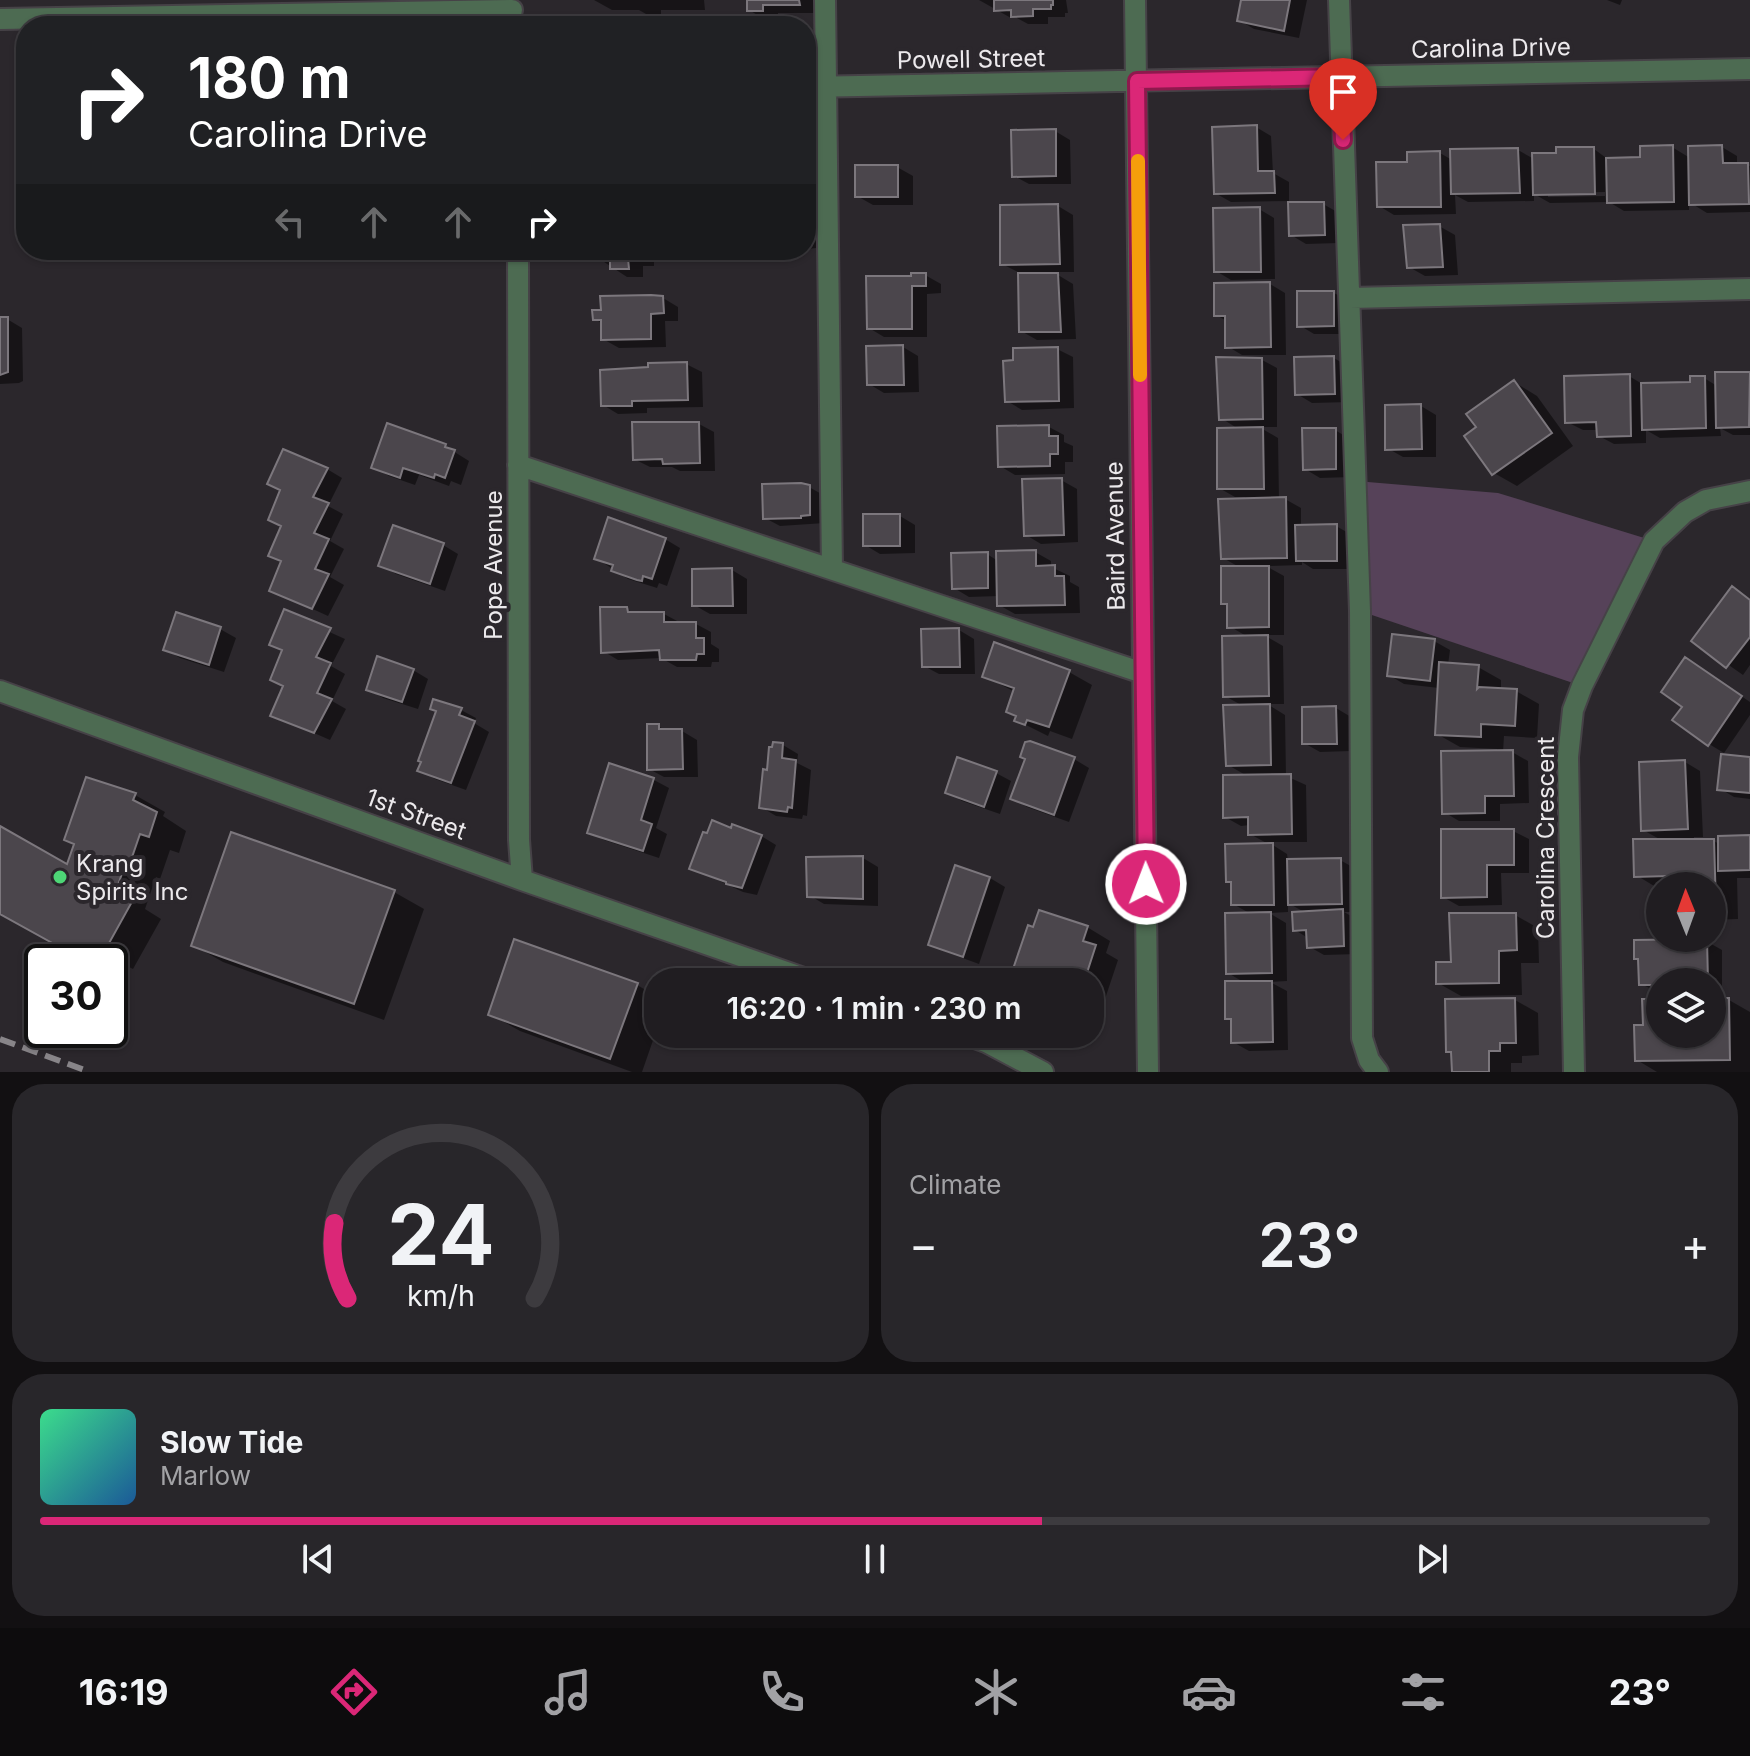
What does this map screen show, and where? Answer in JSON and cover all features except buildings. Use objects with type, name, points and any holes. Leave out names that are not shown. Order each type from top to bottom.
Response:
[{"type":"street","points":[[825,0],[816,87],[832,569]]},
{"type":"street","name":"Baird Avenue","points":[[1135,0],[1148,1072]]},
{"type":"street","points":[[1339,0],[1360,611],[1362,1038],[1369,1060],[1378,1072]]},
{"type":"street","points":[[220,16],[513,12]]},
{"type":"street","name":"Carolina Drive","points":[[1137,81],[1750,69]]},
{"type":"street","name":"Powell Street","points":[[816,87],[1137,81]]},
{"type":"street","name":"Pope Avenue","points":[[518,260],[519,840],[522,880]]},
{"type":"street","points":[[1350,298],[1750,289]]},
{"type":"street","points":[[518,465],[1143,673]]},
{"type":"street","name":"Carolina Crescent","points":[[1574,1072],[1568,757],[1573,710],[1654,541],[1685,512],[1706,500],[1750,491]]},
{"type":"street","name":"1st Street","points":[[0,691],[775,968]]},
{"type":"street","points":[[997,1048],[1043,1072]]},
{"type":"shaded area","points":[[1356,481],[1498,493],[1654,541],[1582,686],[1360,611]]},
{"type":"railway","points":[[0,1039],[90,1072]]},
{"type":"slow traffic","points":[[1138,161],[1140,375]]},
{"type":"place","name":"Krang Spirits Inc","points":[[60,877]]},
{"type":"route","points":[[1146,884],[1137,81],[1340,77],[1343,140]]}]
